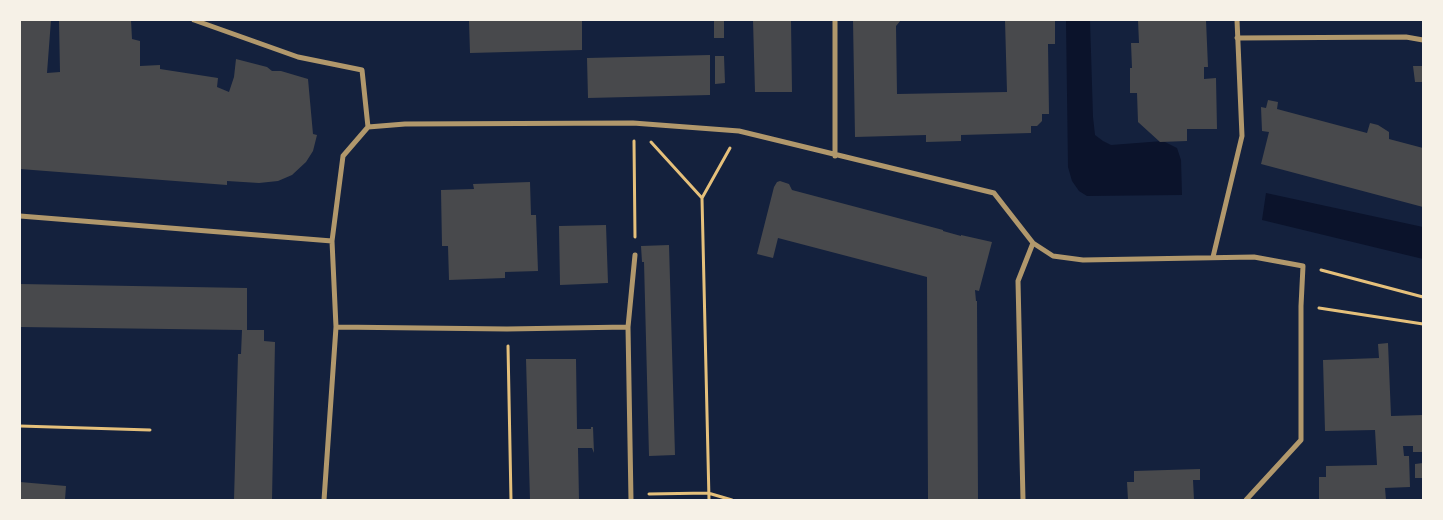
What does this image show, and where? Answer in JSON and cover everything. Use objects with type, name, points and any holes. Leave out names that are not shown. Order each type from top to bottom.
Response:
[{"type":"street","points":[[194,20],[298,57],[362,70],[368,127]]},
{"type":"street","points":[[835,156],[836,20]]},
{"type":"street","points":[[1213,257],[1242,136],[1237,20]]},
{"type":"street","points":[[1237,38],[1406,37],[1423,40]]},
{"type":"street","points":[[324,500],[336,327],[332,241],[343,156],[368,127],[406,124],[633,123],[739,131],[994,194],[1033,243],[1053,256],[1083,260],[1254,257],[1304,266],[1301,306],[1301,440],[1246,500]]},
{"type":"street","points":[[20,216],[332,241]]},
{"type":"street","points":[[1023,500],[1018,281],[1033,243]]},
{"type":"street","points":[[631,497],[628,327],[635,255]]},
{"type":"street","points":[[336,327],[507,329],[628,327]]},
{"type":"path","points":[[633,123],[702,198]]},
{"type":"path","points":[[633,123],[635,255]]},
{"type":"path","points":[[709,500],[702,198],[739,131]]},
{"type":"path","points":[[1304,266],[1423,297]]},
{"type":"path","points":[[1301,306],[1423,324]]},
{"type":"path","points":[[507,329],[511,500]]},
{"type":"path","points":[[20,426],[150,430]]},
{"type":"path","points":[[631,497],[708,493],[732,500]]},
{"type":"water","points":[[1066,20],[1090,20],[1095,135],[1111,145],[1163,141],[1177,148],[1181,160],[1182,195],[1087,196],[1079,191],[1072,181],[1068,167]]},
{"type":"water","points":[[1266,193],[1423,227],[1423,259],[1262,220]]},
{"type":"building","points":[[20,20],[51,20],[47,73],[60,72],[59,20],[131,20],[132,39],[140,41],[140,66],[160,65],[160,69],[218,78],[217,87],[229,92],[234,77],[236,59],[267,67],[272,71],[281,71],[308,79],[313,134],[317,135],[313,151],[306,162],[292,175],[278,181],[259,183],[227,181],[227,185],[20,169]]},
{"type":"building","points":[[469,20],[582,20],[582,50],[470,53]]},
{"type":"building","points":[[714,20],[724,20],[724,38],[714,38]]},
{"type":"building","points":[[753,20],[791,20],[792,92],[755,92]]},
{"type":"building","points":[[853,20],[901,20],[896,26],[897,94],[1007,92],[1005,20],[1055,20],[1055,44],[1048,44],[1049,114],[1042,114],[1042,121],[1037,126],[1031,126],[1031,133],[961,135],[961,141],[926,142],[926,135],[855,137]]},
{"type":"building","points":[[1138,20],[1206,20],[1208,67],[1204,67],[1204,79],[1216,78],[1217,129],[1187,129],[1187,141],[1160,142],[1138,122],[1137,93],[1130,93],[1130,68],[1132,68],[1131,43],[1139,43]]},
{"type":"building","points":[[710,55],[710,95],[588,98],[587,58]]},
{"type":"building","points":[[715,56],[724,56],[725,83],[715,84]]},
{"type":"building","points":[[1413,66],[1423,66],[1423,82],[1415,82]]},
{"type":"building","points":[[1268,100],[1278,102],[1277,109],[1367,133],[1370,123],[1378,125],[1389,132],[1389,139],[1423,148],[1423,207],[1261,164],[1269,132],[1262,131],[1261,107],[1266,108]]},
{"type":"building","points":[[780,181],[789,184],[792,190],[961,236],[992,242],[979,291],[975,290],[977,301],[978,500],[928,500],[927,277],[778,238],[773,258],[757,254],[774,187]]},
{"type":"building","points":[[530,182],[531,215],[536,215],[538,271],[505,272],[505,278],[449,280],[448,246],[442,246],[441,190],[474,189],[473,184]]},
{"type":"building","points":[[606,225],[608,283],[560,285],[559,226]]},
{"type":"building","points":[[669,245],[675,455],[649,456],[644,262],[642,262],[641,246]]},
{"type":"building","points":[[20,284],[247,288],[247,330],[264,330],[264,341],[275,342],[272,500],[234,500],[238,354],[241,354],[242,330],[20,327]]},
{"type":"building","points":[[1388,343],[1391,416],[1423,415],[1423,452],[1413,452],[1413,446],[1403,446],[1404,456],[1409,456],[1410,487],[1385,488],[1386,500],[1319,500],[1319,477],[1326,477],[1326,466],[1377,465],[1375,430],[1325,431],[1323,360],[1379,358],[1378,344]]},
{"type":"building","points":[[526,359],[576,359],[577,429],[591,429],[593,427],[594,453],[592,448],[578,448],[579,500],[530,500]]},
{"type":"building","points":[[1423,463],[1423,478],[1415,478],[1415,464]]},
{"type":"building","points":[[1200,469],[1200,480],[1193,480],[1194,500],[1128,500],[1127,482],[1134,482],[1134,471]]},
{"type":"building","points":[[20,482],[66,486],[65,500],[20,500]]}]
